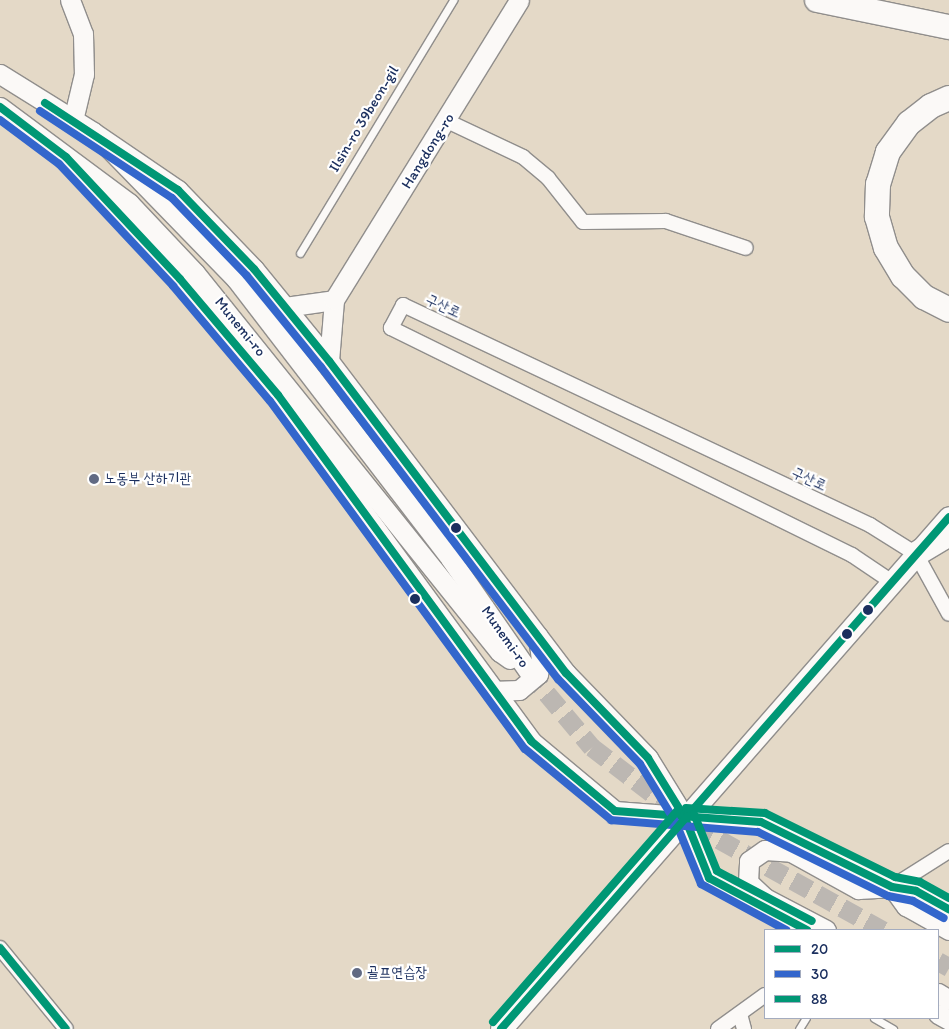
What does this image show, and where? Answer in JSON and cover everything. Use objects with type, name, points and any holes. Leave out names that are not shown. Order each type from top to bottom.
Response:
[{"type":"highway","points":[[817,0],[949,27]]},
{"type":"highway","points":[[949,98],[931,106],[909,123],[888,152],[878,184],[877,217],[886,248],[903,276],[924,298],[949,310]]},
{"type":"highway","points":[[949,113],[919,132],[901,159],[890,189],[890,215],[897,243],[913,268],[932,286],[949,295]]},
{"type":"highway","points":[[916,554],[949,534]]},
{"type":"main road","points":[[70,0],[83,34],[84,74],[73,120]]},
{"type":"main road","name":"Hangdong-ro","points":[[329,361],[334,300],[447,121],[519,0]]},
{"type":"main road","name":"Munemi-ro","points":[[0,74],[92,132],[236,279],[450,558],[529,672],[500,652],[195,273],[129,202],[0,107]]},
{"type":"main road","points":[[92,132],[178,190],[285,307],[329,361],[566,673],[648,758],[685,818],[709,878],[805,929]]},
{"type":"main road","points":[[66,157],[180,279],[278,396],[491,691],[531,741],[615,811],[685,818],[761,822],[892,887],[906,906],[949,930]]},
{"type":"main road","points":[[285,307],[334,300]]},
{"type":"main road","points":[[501,1029],[949,517]]},
{"type":"main road","points":[[491,691],[520,690],[538,674],[541,660],[538,635]]},
{"type":"main road","points":[[824,929],[766,898],[748,882],[749,861],[765,850],[791,852],[858,889],[892,887],[916,891],[949,909]]},
{"type":"street","points":[[447,121],[523,157],[548,178],[583,222],[666,220],[746,248]]},
{"type":"street","name":"구산로","points":[[892,582],[852,555],[391,328],[403,305],[870,525],[916,554]]},
{"type":"street","points":[[916,554],[949,614]]},
{"type":"street","points":[[892,887],[949,851]]},
{"type":"street","points":[[2,950],[66,1029]]},
{"type":"street","points":[[718,1029],[764,996]]},
{"type":"street","points":[[740,1014],[744,1029]]},
{"type":"lane","name":"Ilsin-ro 39beon-gil","points":[[300,253],[453,0]]},
{"type":"lane","points":[[876,1019],[893,1029]]},
{"type":"tunnel","points":[[529,672],[592,747],[695,826],[881,929]]},
{"type":"tunnel","points":[[939,962],[949,967]]},
{"type":"transit line","name":"20","points":[[45,103],[178,190],[254,269],[329,361],[566,673],[648,758],[685,818],[709,878],[805,929]]},
{"type":"transit line","name":"20","points":[[0,107],[66,157],[180,279],[278,395],[531,741],[615,811],[761,822],[892,887],[916,891],[949,909]]},
{"type":"transit line","name":"30","points":[[40,111],[172,198],[247,276],[321,367],[558,679],[640,764],[676,823],[701,884],[784,929]]},
{"type":"transit line","name":"30","points":[[0,120],[59,164],[173,286],[270,401],[525,749],[611,820],[758,832],[888,896],[913,901],[944,918]]},
{"type":"transit line","name":"88","points":[[501,1029],[949,517]]},
{"type":"transit line","points":[[686,808],[765,813],[895,877],[920,882],[949,898]]},
{"type":"transit line","points":[[493,1022],[677,811]]},
{"type":"transit line","points":[[694,814],[717,871],[812,921]]},
{"type":"transit line","name":"20","points":[[0,948],[66,1029]]},
{"type":"place","name":"노동부 산하기관","points":[[94,479]]},
{"type":"place","name":"골프연습장","points":[[357,973]]}]
